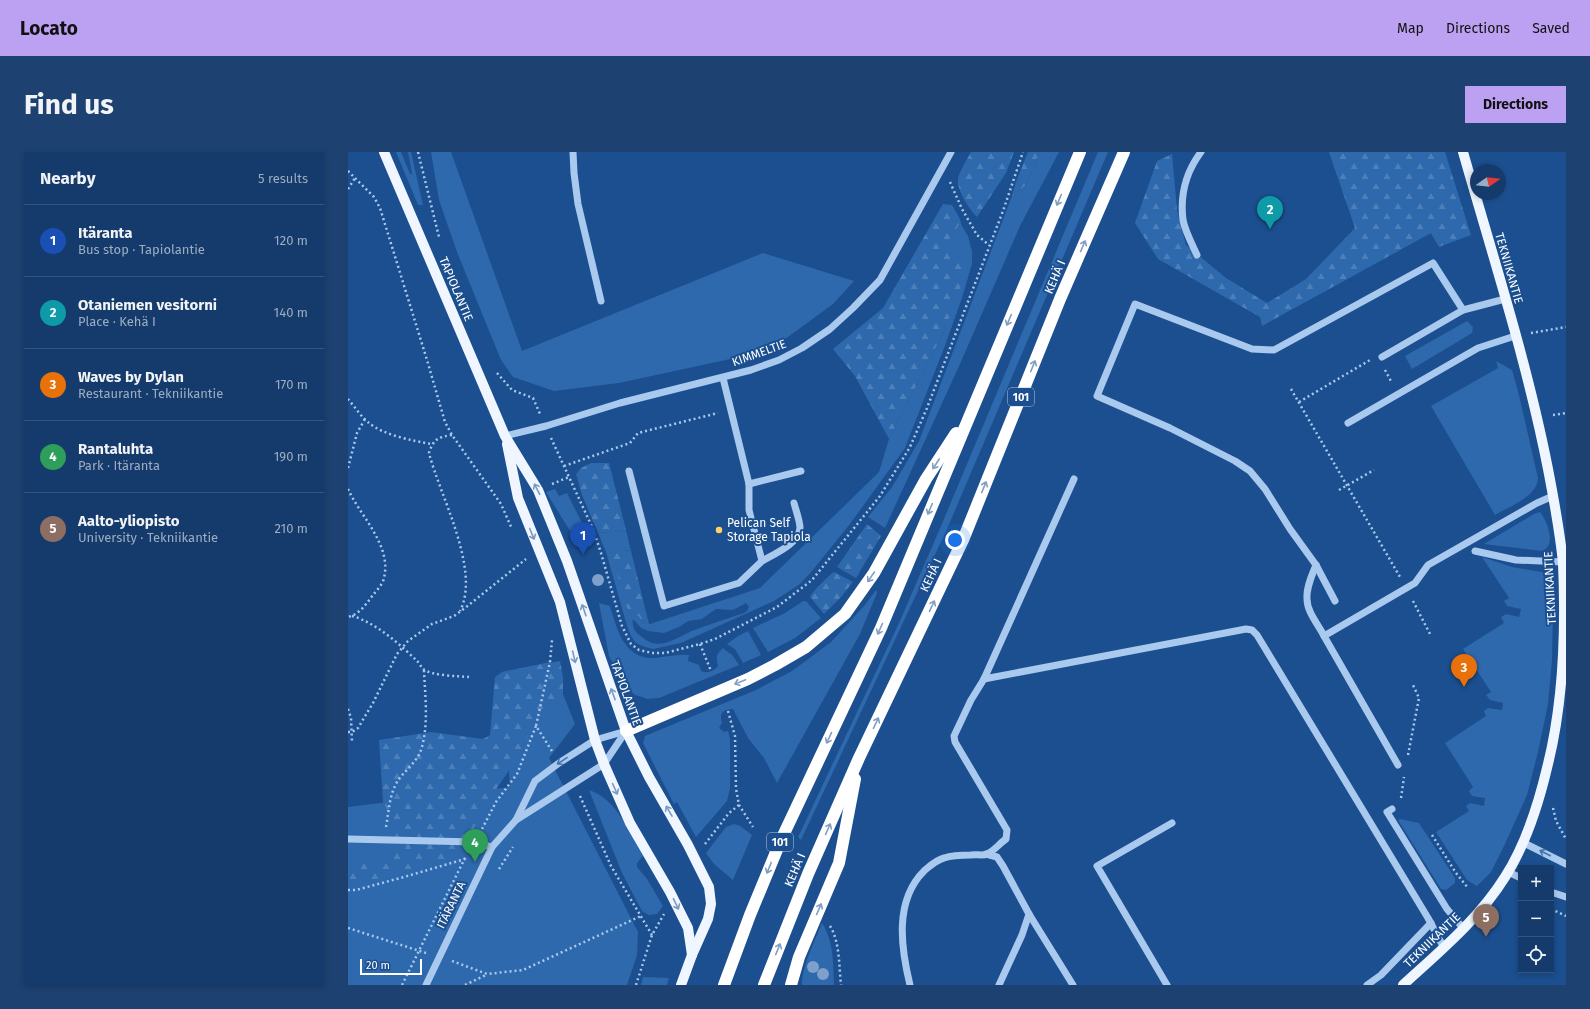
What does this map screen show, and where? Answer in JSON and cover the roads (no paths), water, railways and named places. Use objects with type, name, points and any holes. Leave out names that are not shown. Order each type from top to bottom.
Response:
[{"type":"highway","name":"KEHÄ I","points":[[724,985],[780,840],[881,628],[1080,152]]},
{"type":"highway","name":"KEHÄ I","points":[[764,985],[808,874],[859,758],[963,540],[1060,299],[1124,152]]},
{"type":"highway","points":[[626,731],[748,679],[775,665],[806,647],[845,614],[874,573],[926,480],[972,408]]},
{"type":"highway","points":[[791,985],[799,957],[839,863],[859,758]]},
{"type":"main road","name":"TAPIOLANTIE","points":[[384,152],[505,436],[538,490],[567,561],[626,731],[649,777],[710,887],[711,904],[708,919],[681,985]]},
{"type":"main road","name":"TEKNIIKANTIE","points":[[1404,985],[1444,948],[1486,903],[1508,872],[1524,843],[1541,795],[1551,755],[1559,712],[1564,667],[1565,633],[1563,562],[1553,496],[1539,427],[1505,299],[1463,152]]},
{"type":"main road","name":"TAPIOLANTIE","points":[[505,436],[518,498],[560,602],[595,740],[630,823],[670,892],[688,928],[692,955]]},
{"type":"street","points":[[574,152],[573,166],[578,204],[601,301]]},
{"type":"street","name":"KIMMELTIE","points":[[505,436],[546,426],[620,403],[751,370],[779,360],[820,336],[853,308],[875,286],[885,273],[951,152]]},
{"type":"street","points":[[1197,255],[1183,221],[1183,191],[1193,163],[1201,152]]},
{"type":"street","points":[[1335,601],[1316,565],[1290,529],[1265,489],[1250,471],[1236,461],[1170,428],[1097,396],[1135,304],[1252,349],[1274,350],[1433,263],[1464,310]]},
{"type":"street","points":[[1382,357],[1464,310],[1505,299]]},
{"type":"street","points":[[1348,423],[1478,348],[1515,336]]},
{"type":"street","points":[[723,378],[749,484],[749,510],[762,561]]},
{"type":"street","points":[[629,471],[664,606],[740,583],[762,561],[782,550],[796,538],[800,528],[794,503]]},
{"type":"street","points":[[749,484],[801,471]]},
{"type":"street","points":[[986,854],[1006,839],[1007,830],[955,742],[954,736],[971,700],[984,678],[1074,478]]},
{"type":"street","points":[[1324,636],[1415,584],[1428,565],[1536,502],[1553,496]]},
{"type":"street","points":[[1476,551],[1516,560],[1563,562]]},
{"type":"street","points":[[1316,565],[1309,585],[1307,599],[1311,613],[1398,765]]},
{"type":"street","points":[[984,678],[1246,629],[1252,630],[1261,642],[1444,948]]},
{"type":"street","name":"ITÄRANTA","points":[[426,985],[438,957],[492,847],[516,820],[535,781],[559,763],[595,740],[626,731]]},
{"type":"street","name":"ITÄRANTA","points":[[516,820],[604,764],[626,731]]},
{"type":"street","points":[[1392,809],[1387,812],[1447,909],[1463,928]]},
{"type":"street","points":[[1166,985],[1097,866],[1172,823]]},
{"type":"street","points":[[348,839],[475,842],[492,847]]},
{"type":"street","points":[[1524,843],[1566,864]]},
{"type":"street","points":[[910,985],[902,946],[903,911],[910,888],[929,866],[942,858],[986,854],[997,857],[1007,872],[1029,914],[1073,985]]},
{"type":"street","points":[[1508,872],[1518,877]]},
{"type":"street","points":[[1554,893],[1566,897]]},
{"type":"street","points":[[998,985],[1024,930],[1029,914]]},
{"type":"street","points":[[1367,985],[1381,975],[1430,923]]},
{"type":"place","name":"Otaniemen vesitorni","points":[[1270,229]]},
{"type":"place","name":"Pelican Self Storage Tapiola","points":[[719,530]]},
{"type":"place","name":"Itäranta","points":[[583,555]]},
{"type":"place","name":"Waves by Dylan","points":[[1464,687]]},
{"type":"place","name":"Rantaluhta","points":[[475,862]]},
{"type":"place","name":"Aalto-yliopisto","points":[[1486,937]]}]
